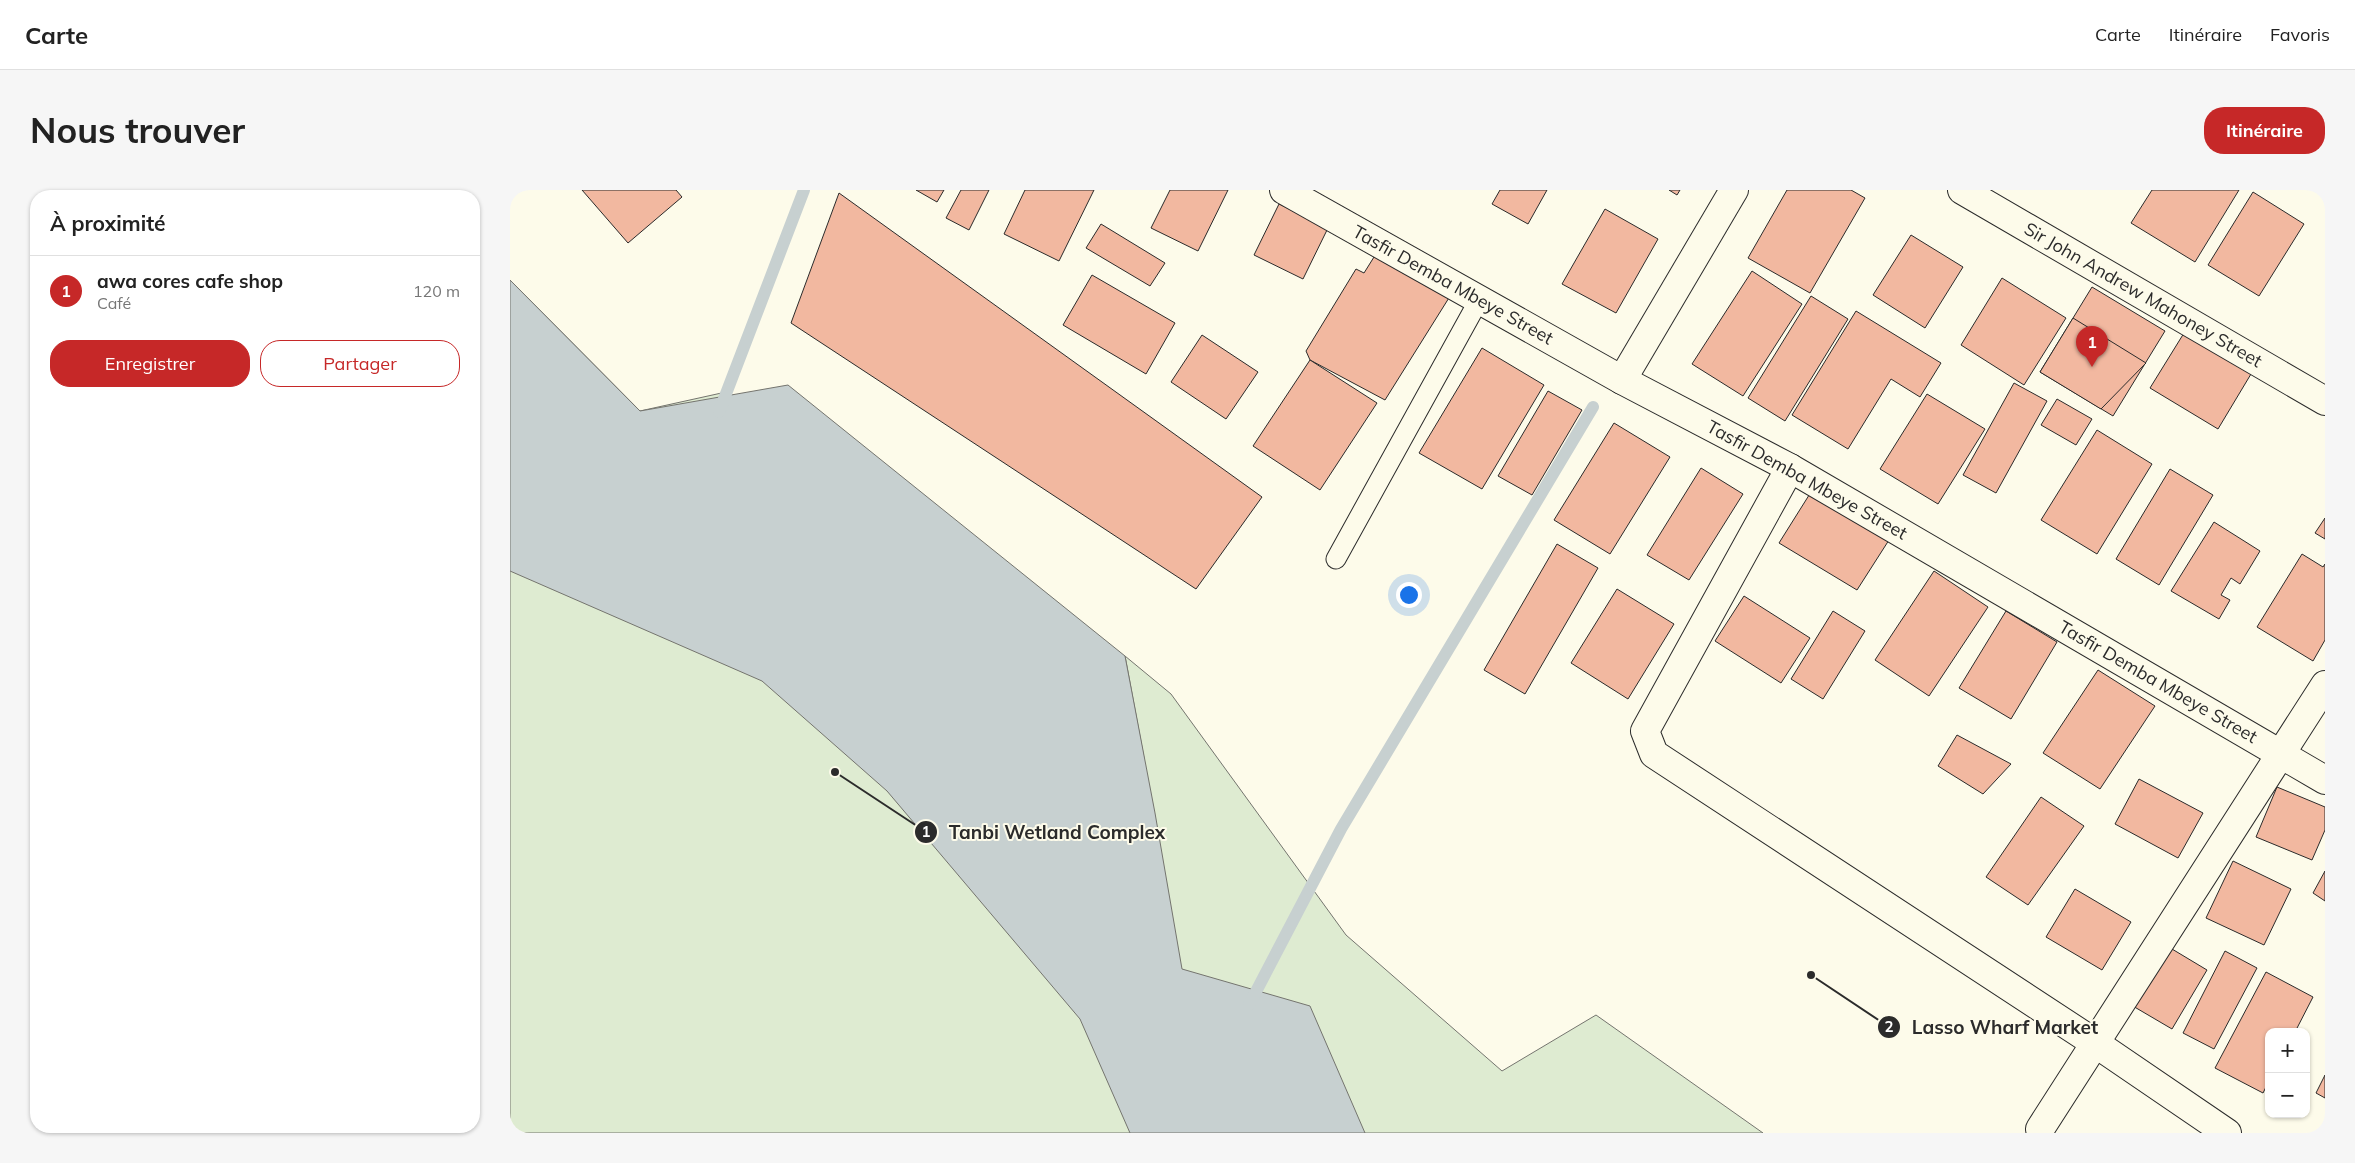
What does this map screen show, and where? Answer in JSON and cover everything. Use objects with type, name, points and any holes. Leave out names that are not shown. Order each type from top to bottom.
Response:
[{"type":"street","name":"Tasfir Demba Mbeye Street","points":[[1284,190],[1622,380],[1790,468],[2325,780]]},
{"type":"street","points":[[1622,380],[1734,190]]},
{"type":"street","name":"Sir John Andrew Mahoney Street","points":[[1962,190],[2325,401]]},
{"type":"street","points":[[1790,468],[1645,731],[1654,754],[2095,1043],[2227,1133]]},
{"type":"street","points":[[2040,1129],[2325,685]]},
{"type":"lane","points":[[1336,559],[1479,300]]},
{"type":"green space","points":[[510,280],[640,411],[726,392],[1144,758],[1125,656],[1171,694],[1346,935],[1502,1071],[1596,1015],[1763,1133],[510,1133]]},
{"type":"shaded area","points":[[510,280],[640,411],[788,385],[1125,656],[1182,969],[1310,1006],[1365,1133],[1130,1133],[1080,1019],[887,791],[762,681],[510,571]]},
{"type":"building","points":[[582,190],[676,190],[682,197],[628,243]]},
{"type":"building","points":[[916,190],[944,190],[937,202]]},
{"type":"building","points":[[961,190],[989,190],[969,230],[946,218]]},
{"type":"building","points":[[1025,190],[1094,190],[1059,261],[1004,234]]},
{"type":"building","points":[[1170,190],[1228,190],[1198,251],[1151,228]]},
{"type":"building","points":[[1500,190],[1547,190],[1528,224],[1492,204]]},
{"type":"building","points":[[1669,190],[1680,190],[1677,195]]},
{"type":"building","points":[[1787,190],[1851,190],[1865,198],[1810,293],[1748,258]]},
{"type":"building","points":[[2152,190],[2239,190],[2195,262],[2131,223]]},
{"type":"building","points":[[2253,192],[2304,224],[2259,296],[2208,265]]},
{"type":"building","points":[[839,193],[1262,497],[1196,589],[791,323]]},
{"type":"building","points":[[1279,204],[1328,228],[1303,279],[1254,255]]},
{"type":"building","points":[[1605,209],[1658,239],[1616,313],[1562,284]]},
{"type":"building","points":[[1101,224],[1165,263],[1150,286],[1086,248]]},
{"type":"building","points":[[1911,235],[1963,267],[1925,328],[1873,295]]},
{"type":"building","points":[[1379,249],[1452,293],[1385,400],[1310,360],[1306,351],[1356,269],[1364,273]]},
{"type":"building","points":[[1752,271],[1802,304],[1743,396],[1692,364]]},
{"type":"building","points":[[1092,275],[1175,323],[1146,374],[1063,325]]},
{"type":"building","points":[[2002,278],[2066,318],[2024,385],[1961,345]]},
{"type":"building","points":[[2092,287],[2165,331],[2113,416],[2040,372]]},
{"type":"building","points":[[1811,296],[1848,319],[1785,421],[1748,398]]},
{"type":"building","points":[[1856,311],[1941,363],[1920,397],[1891,379],[1848,449],[1792,415]]},
{"type":"building","points":[[2073,318],[2146,363],[2101,409],[2040,372]]},
{"type":"building","points":[[2184,333],[2251,374],[2218,429],[2150,388]]},
{"type":"building","points":[[1202,335],[1258,372],[1226,419],[1171,382]]},
{"type":"building","points":[[1482,348],[1544,385],[1482,489],[1419,453]]},
{"type":"building","points":[[1310,360],[1377,403],[1320,490],[1253,446]]},
{"type":"building","points":[[2014,383],[2047,401],[1996,493],[1963,475]]},
{"type":"building","points":[[1548,391],[1582,410],[1532,495],[1498,476]]},
{"type":"building","points":[[1927,394],[1985,429],[1938,504],[1880,469]]},
{"type":"building","points":[[2057,399],[2092,419],[2076,445],[2041,425]]},
{"type":"building","points":[[1614,423],[1670,457],[1610,554],[1554,520]]},
{"type":"building","points":[[2097,430],[2152,464],[2097,554],[2041,520]]},
{"type":"building","points":[[1701,468],[1743,494],[1689,580],[1647,555]]},
{"type":"building","points":[[2170,469],[2213,495],[2159,585],[2116,559]]},
{"type":"building","points":[[1811,492],[1889,540],[1857,590],[1779,543]]},
{"type":"building","points":[[2325,518],[2325,539],[2315,533]]},
{"type":"building","points":[[2214,522],[2260,551],[2240,584],[2231,578],[2221,595],[2230,600],[2219,619],[2171,591]]},
{"type":"building","points":[[1557,544],[1598,568],[1525,694],[1484,670]]},
{"type":"building","points":[[2302,554],[2323,567],[2325,564],[2325,640],[2313,661],[2257,627]]},
{"type":"building","points":[[1934,571],[1988,607],[1929,696],[1875,660]]},
{"type":"building","points":[[1617,589],[1674,624],[1628,699],[1571,663]]},
{"type":"building","points":[[1744,596],[1810,638],[1781,683],[1715,641]]},
{"type":"building","points":[[1833,611],[1865,631],[1823,699],[1791,679]]},
{"type":"building","points":[[2006,611],[2057,642],[2011,719],[1959,688]]},
{"type":"building","points":[[2098,670],[2155,706],[2100,789],[2043,753]]},
{"type":"building","points":[[1957,735],[2011,764],[1983,794],[1938,766]]},
{"type":"building","points":[[2139,779],[2203,813],[2178,858],[2115,824]]},
{"type":"building","points":[[2277,787],[2325,807],[2325,830],[2312,860],[2256,837]]},
{"type":"building","points":[[2041,797],[2084,826],[2028,905],[1986,877]]},
{"type":"building","points":[[2233,861],[2291,889],[2264,945],[2206,918]]},
{"type":"building","points":[[2325,871],[2325,901],[2313,893]]},
{"type":"building","points":[[2075,889],[2131,922],[2102,970],[2046,937]]},
{"type":"building","points":[[2162,943],[2207,970],[2172,1029],[2126,1002]]},
{"type":"building","points":[[2225,951],[2257,968],[2214,1049],[2183,1033]]},
{"type":"building","points":[[2266,972],[2313,997],[2297,1028],[2265,1028],[2265,1089],[2263,1093],[2215,1068]]},
{"type":"building","points":[[2325,1075],[2325,1098],[2316,1093]]},
{"type":"waterway","points":[[719,412],[804,190]]},
{"type":"waterway","points":[[1249,1005],[1341,829],[1593,407]]},
{"type":"place","name":"awa cores cafe shop","points":[[2092,367]]},
{"type":"place","name":"Tanbi Wetland Complex","points":[[835,772]]},
{"type":"place","name":"Lasso Wharf Market","points":[[1811,975]]}]
